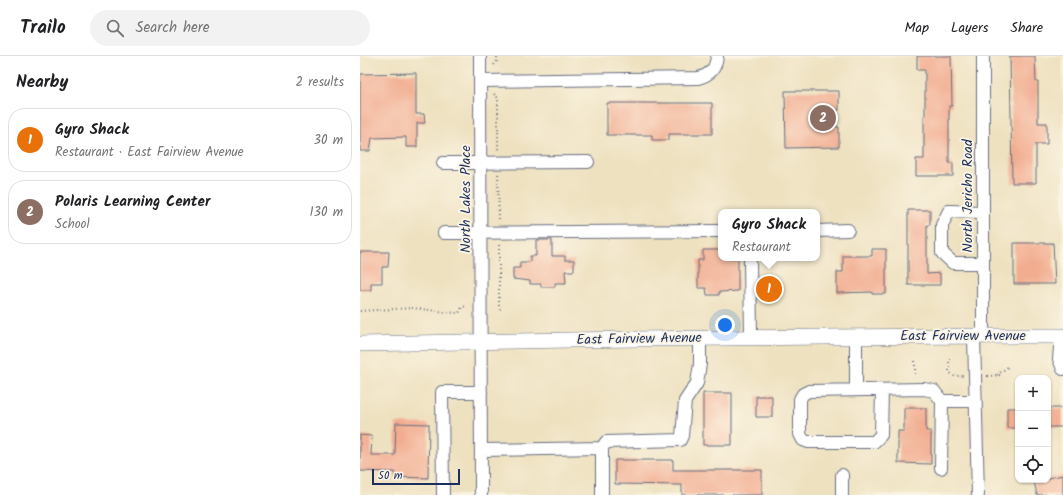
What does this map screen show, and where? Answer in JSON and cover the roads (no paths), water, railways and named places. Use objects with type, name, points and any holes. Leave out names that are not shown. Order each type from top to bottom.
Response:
[{"type":"main road","name":"East Fairview Avenue","points":[[360,344],[856,336],[1062,336]]},
{"type":"street","name":"North Lakes Place","points":[[480,56],[482,342],[481,495]]},
{"type":"street","points":[[480,81],[698,78],[712,72],[716,66],[717,56]]},
{"type":"street","name":"North Jericho Road","points":[[978,495],[976,401],[983,263],[983,56]]},
{"type":"street","points":[[443,163],[588,162]]},
{"type":"street","points":[[983,212],[949,211],[942,225],[942,253],[953,263],[983,263]]},
{"type":"street","points":[[820,230],[848,230]]},
{"type":"street","points":[[444,233],[718,231]]},
{"type":"street","points":[[750,261],[751,338]]},
{"type":"street","points":[[856,336],[856,390]]},
{"type":"street","points":[[1062,336],[1059,359],[1063,369]]},
{"type":"street","points":[[602,495],[602,448],[606,442],[680,440],[682,436],[685,401],[697,383],[700,364],[700,338]]},
{"type":"street","points":[[882,390],[881,435],[879,439],[874,442],[808,442],[803,440],[800,434],[800,399],[803,394],[809,391],[924,389],[934,391],[938,394],[942,401],[941,468]]},
{"type":"street","points":[[442,495],[442,392],[481,392]]},
{"type":"street","points":[[942,401],[976,401]]},
{"type":"street","points":[[482,450],[602,448]]},
{"type":"street","points":[[842,475],[842,495]]},
{"type":"place","name":"Polaris Learning Center","points":[[823,118]]},
{"type":"place","name":"Gyro Shack","points":[[769,289]]}]
